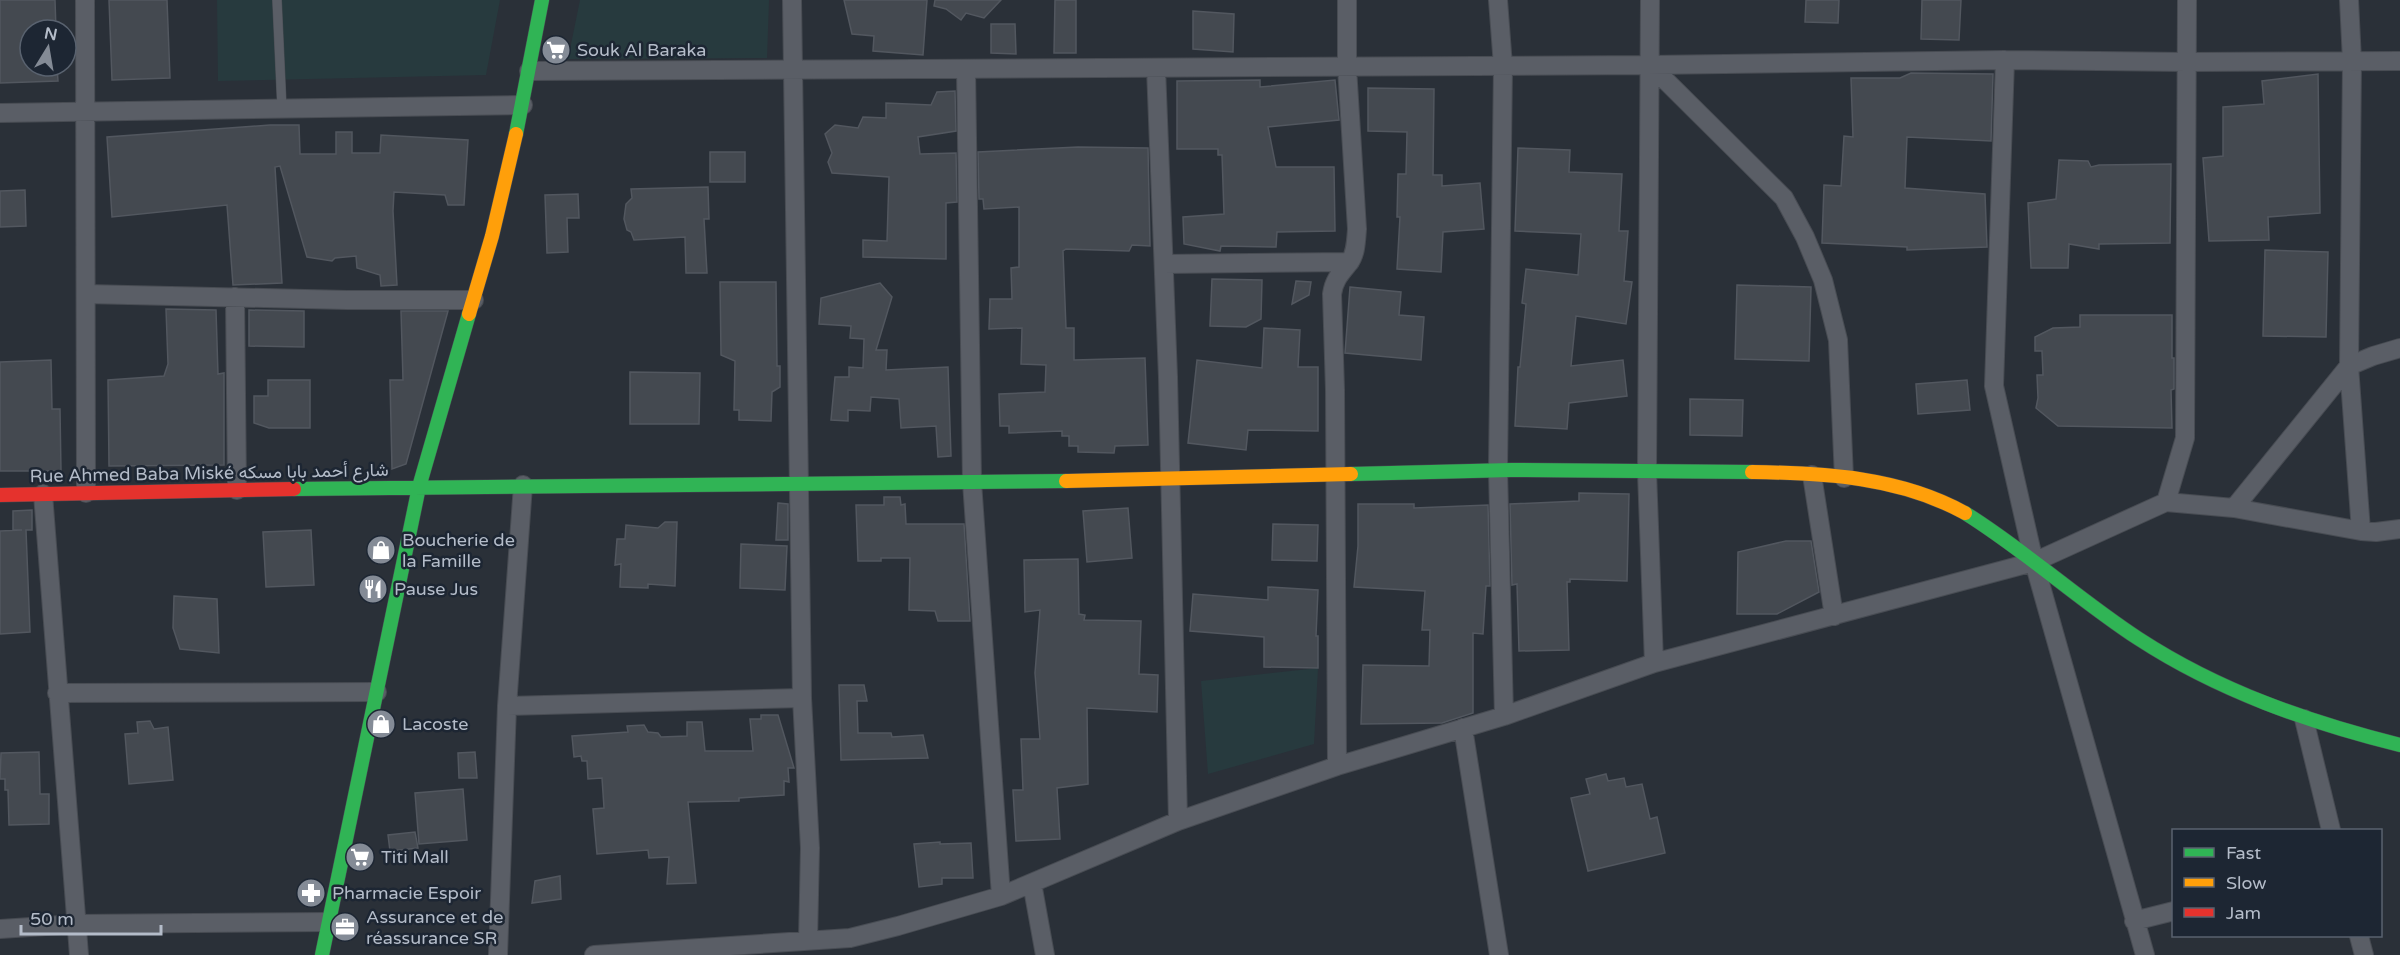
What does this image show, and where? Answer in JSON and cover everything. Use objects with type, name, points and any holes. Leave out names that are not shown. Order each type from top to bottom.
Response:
[{"type":"street","points":[[85,0],[86,493]]},
{"type":"street","points":[[321,955],[418,487],[492,236],[523,105],[542,0]]},
{"type":"street","points":[[792,0],[802,698],[810,848],[808,941]]},
{"type":"street","points":[[1337,766],[1336,473],[1332,294],[1334,281],[1350,262],[1356,245],[1357,229],[1347,67],[1347,0]]},
{"type":"street","points":[[1498,0],[1503,66],[1498,470],[1504,716]]},
{"type":"street","points":[[1650,0],[1647,472],[1654,663]]},
{"type":"street","points":[[2166,502],[2185,438],[2187,0]]},
{"type":"street","points":[[2349,0],[2352,61],[2349,366],[2361,531]]},
{"type":"street","points":[[529,71],[1650,65],[2005,60],[2400,61]]},
{"type":"street","points":[[2005,60],[1994,386],[2034,562],[2145,955]]},
{"type":"street","points":[[1650,65],[1784,198],[1805,237],[1823,280],[1838,340],[1844,478]]},
{"type":"street","points":[[1156,68],[1164,264],[1178,821]]},
{"type":"street","points":[[966,69],[972,482],[1001,896]]},
{"type":"street","points":[[0,113],[523,105]]},
{"type":"street","points":[[1164,264],[1350,262]]},
{"type":"street","points":[[86,294],[347,300],[474,300]]},
{"type":"street","points":[[235,297],[237,490]]},
{"type":"street","points":[[2235,508],[2349,366],[2400,348]]},
{"type":"street","name":"Rue Ahmed Baba Miské شارع أحمد بابا مسكه","points":[[0,495],[523,485],[1170,479],[1498,470],[1785,473],[1844,478],[1895,486],[1935,497],[1975,519],[2130,634],[2167,658],[2254,700],[2304,719],[2400,746]]},
{"type":"street","points":[[1812,475],[1834,616]]},
{"type":"street","points":[[498,955],[507,706],[523,485]]},
{"type":"street","points":[[43,494],[79,955]]},
{"type":"street","points":[[594,955],[719,951],[850,938],[1001,896],[1178,821],[1337,766],[1504,716],[1654,663],[2034,562],[2166,502],[2235,508],[2361,531],[2400,529]]},
{"type":"street","points":[[57,693],[377,692]]},
{"type":"street","points":[[507,706],[802,698]]},
{"type":"street","points":[[2304,719],[2331,829]]},
{"type":"street","points":[[1463,728],[1499,955]]},
{"type":"street","points":[[1032,883],[1045,955]]},
{"type":"street","points":[[2134,921],[2172,912]]},
{"type":"street","points":[[0,929],[76,924],[328,922]]},
{"type":"street","points":[[2359,937],[2364,955]]},
{"type":"lane","points":[[277,0],[282,108]]},
{"type":"green space","points":[[217,0],[500,0],[486,75],[218,81]]},
{"type":"green space","points":[[580,0],[769,0],[767,58],[568,59]]},
{"type":"green space","points":[[1318,668],[1314,744],[1208,774],[1201,681]]},
{"type":"building","points":[[0,0],[55,0],[56,18],[18,18],[18,78],[58,78],[58,81],[0,83]]},
{"type":"building","points":[[109,0],[167,0],[170,78],[112,80]]},
{"type":"building","points":[[844,0],[927,0],[923,55],[873,51],[874,36],[852,34]]},
{"type":"building","points":[[935,0],[1001,0],[984,18],[966,13],[961,20],[946,9],[934,6]]},
{"type":"building","points":[[1055,0],[1076,0],[1076,53],[1054,53]]},
{"type":"building","points":[[1806,0],[1839,0],[1838,23],[1805,22]]},
{"type":"building","points":[[1922,0],[1961,0],[1959,40],[1921,39]]},
{"type":"building","points":[[1193,11],[1234,14],[1233,52],[1193,49]]},
{"type":"building","points":[[991,24],[1015,24],[1016,54],[991,53]]},
{"type":"building","points":[[1911,73],[1993,74],[1991,141],[1907,137],[1905,188],[1985,194],[1987,247],[1907,250],[1907,247],[1822,243],[1824,185],[1841,186],[1844,136],[1853,137],[1851,78],[1900,78]]},
{"type":"building","points":[[2318,74],[2320,213],[2268,217],[2269,240],[2209,241],[2203,158],[2223,156],[2223,107],[2264,104],[2262,81]]},
{"type":"building","points":[[1260,80],[1260,87],[1335,80],[1339,120],[1268,127],[1276,167],[1334,167],[1335,231],[1277,232],[1276,247],[1221,246],[1220,251],[1184,244],[1183,217],[1224,214],[1222,155],[1218,155],[1218,149],[1177,149],[1177,81]]},
{"type":"building","points":[[1368,88],[1434,89],[1433,175],[1442,175],[1442,186],[1480,183],[1484,229],[1443,232],[1441,272],[1397,269],[1400,217],[1397,217],[1398,174],[1406,174],[1407,132],[1368,131]]},
{"type":"building","points":[[955,91],[956,131],[918,137],[920,154],[956,153],[957,202],[946,203],[946,259],[863,257],[863,240],[887,241],[889,177],[832,173],[828,162],[832,153],[825,134],[835,125],[858,128],[863,117],[886,118],[886,103],[931,105],[937,92]]},
{"type":"building","points":[[270,125],[299,125],[300,154],[336,154],[336,132],[352,132],[352,153],[380,153],[381,135],[468,140],[464,205],[448,205],[445,195],[394,192],[397,285],[381,286],[380,275],[357,268],[356,256],[335,258],[332,261],[307,257],[280,166],[275,167],[282,283],[233,285],[227,205],[112,217],[107,137]]},
{"type":"building","points":[[1078,147],[1148,148],[1150,246],[1132,245],[1129,251],[1066,249],[1063,251],[1066,328],[1074,328],[1074,360],[1145,358],[1148,445],[1115,446],[1114,453],[1078,452],[1078,446],[1069,446],[1069,436],[1062,436],[1062,431],[1009,433],[1009,426],[1000,426],[999,394],[1045,392],[1046,365],[1021,364],[1022,328],[989,329],[990,299],[1012,299],[1011,268],[1019,267],[1019,207],[984,209],[983,199],[979,199],[978,152]]},
{"type":"building","points":[[1518,148],[1570,150],[1569,172],[1622,174],[1619,231],[1628,231],[1624,281],[1632,282],[1626,324],[1576,316],[1571,366],[1623,360],[1627,396],[1569,403],[1567,429],[1515,426],[1518,367],[1520,367],[1526,304],[1522,303],[1526,269],[1578,275],[1581,234],[1515,231]]},
{"type":"building","points":[[710,152],[745,152],[745,182],[710,182]]},
{"type":"building","points":[[2059,160],[2088,161],[2091,167],[2171,164],[2170,243],[2099,244],[2099,249],[2069,244],[2068,268],[2031,268],[2028,203],[2056,199]]},
{"type":"building","points":[[708,187],[709,219],[704,219],[707,273],[686,273],[685,237],[634,240],[631,232],[627,230],[624,219],[626,204],[632,198],[631,189]]},
{"type":"building","points":[[25,190],[26,226],[0,227],[0,191]]},
{"type":"building","points":[[578,194],[579,218],[567,218],[568,252],[547,253],[545,195]]},
{"type":"building","points":[[2265,250],[2328,252],[2326,337],[2263,336]]},
{"type":"building","points":[[1212,279],[1262,280],[1261,319],[1246,327],[1210,326]]},
{"type":"building","points":[[1296,281],[1311,282],[1309,295],[1292,304]]},
{"type":"building","points":[[720,282],[776,282],[777,366],[780,366],[780,387],[772,392],[771,421],[739,420],[739,410],[734,410],[735,361],[721,355]]},
{"type":"building","points":[[880,283],[892,297],[876,350],[887,350],[886,370],[948,367],[951,456],[938,457],[936,426],[901,428],[899,399],[871,397],[870,411],[848,410],[848,421],[831,420],[835,377],[849,377],[849,367],[863,368],[864,339],[850,338],[851,326],[819,324],[821,298]]},
{"type":"building","points":[[1737,285],[1811,287],[1809,361],[1735,359]]},
{"type":"building","points":[[1350,287],[1401,292],[1399,315],[1424,317],[1421,360],[1345,353]]},
{"type":"building","points":[[166,309],[216,310],[218,374],[224,373],[224,465],[109,466],[108,380],[164,376],[168,364]]},
{"type":"building","points":[[249,310],[304,311],[304,347],[249,346]]},
{"type":"building","points":[[401,311],[448,311],[406,464],[392,469],[390,380],[403,380]]},
{"type":"building","points":[[2080,315],[2172,315],[2174,389],[2171,390],[2172,428],[2058,426],[2036,408],[2037,375],[2043,375],[2042,351],[2035,351],[2035,337],[2053,328],[2080,327]]},
{"type":"building","points":[[1264,328],[1300,330],[1298,367],[1318,367],[1318,431],[1248,430],[1246,450],[1188,443],[1197,360],[1262,368]]},
{"type":"building","points":[[51,360],[52,409],[60,409],[61,471],[0,471],[0,362]]},
{"type":"building","points":[[630,372],[700,373],[699,424],[630,424]]},
{"type":"building","points":[[268,380],[310,380],[310,428],[269,428],[254,423],[254,396],[268,396]]},
{"type":"building","points":[[1967,380],[1970,410],[1918,414],[1916,384]]},
{"type":"building","points":[[1690,399],[1743,400],[1742,436],[1690,435]]},
{"type":"building","points":[[1579,493],[1629,494],[1627,581],[1570,579],[1570,582],[1567,582],[1569,650],[1519,651],[1517,584],[1512,585],[1510,504],[1579,501]]},
{"type":"building","points":[[884,497],[900,497],[901,505],[905,504],[906,524],[964,524],[970,621],[938,621],[935,611],[909,610],[910,558],[858,561],[856,505],[884,505]]},
{"type":"building","points":[[778,503],[788,504],[788,540],[776,540]]},
{"type":"building","points":[[1358,504],[1414,504],[1414,508],[1488,505],[1490,586],[1486,586],[1483,634],[1473,633],[1473,713],[1442,723],[1361,724],[1363,665],[1429,666],[1430,630],[1422,630],[1425,591],[1354,587],[1358,546]]},
{"type":"building","points":[[1128,508],[1132,558],[1087,562],[1083,511]]},
{"type":"building","points":[[32,510],[32,530],[26,530],[30,632],[0,634],[0,531],[22,530],[13,530],[13,511]]},
{"type":"building","points":[[665,522],[677,522],[675,586],[648,584],[648,588],[620,587],[621,564],[615,565],[617,539],[625,539],[626,525],[658,528]]},
{"type":"building","points":[[1273,524],[1318,525],[1317,561],[1272,560]]},
{"type":"building","points":[[311,530],[314,585],[266,587],[263,532]]},
{"type":"building","points":[[1786,541],[1811,541],[1819,592],[1777,614],[1737,614],[1738,552]]},
{"type":"building","points":[[741,544],[787,546],[785,590],[740,588]]},
{"type":"building","points":[[1078,559],[1079,614],[1085,615],[1084,620],[1141,621],[1139,674],[1158,675],[1157,712],[1087,708],[1088,784],[1057,788],[1060,839],[1016,841],[1013,790],[1023,790],[1021,739],[1040,739],[1035,673],[1040,610],[1025,612],[1024,560]]},
{"type":"building","points":[[1268,587],[1318,590],[1316,636],[1318,636],[1318,668],[1264,667],[1264,637],[1190,631],[1193,594],[1268,600]]},
{"type":"building","points":[[174,596],[217,599],[219,653],[180,649],[173,628]]},
{"type":"building","points":[[839,685],[864,685],[867,701],[857,701],[858,733],[891,733],[892,737],[923,735],[928,758],[841,760]]},
{"type":"building","points":[[761,715],[778,715],[794,768],[788,768],[789,782],[784,781],[784,795],[739,798],[739,801],[688,802],[696,883],[667,884],[669,857],[649,858],[648,850],[597,854],[593,809],[604,808],[602,778],[588,779],[587,761],[582,761],[581,756],[574,757],[572,736],[628,732],[627,726],[644,725],[648,732],[658,733],[661,737],[687,736],[687,722],[702,722],[705,751],[753,751],[750,719],[761,719]]},
{"type":"building","points":[[150,721],[154,729],[168,727],[173,780],[129,784],[125,734],[138,733],[137,722]]},
{"type":"building","points":[[39,752],[40,794],[49,794],[49,824],[9,825],[8,790],[5,790],[5,779],[0,779],[1,753]]},
{"type":"building","points":[[475,752],[477,778],[459,778],[458,753]]},
{"type":"building","points":[[1606,774],[1608,781],[1624,778],[1626,787],[1642,784],[1650,819],[1657,817],[1665,853],[1588,871],[1571,798],[1590,794],[1586,779]]},
{"type":"building","points":[[463,789],[467,840],[419,844],[415,793]]},
{"type":"building","points":[[415,832],[418,848],[390,851],[388,835]]},
{"type":"building","points":[[940,842],[940,844],[971,843],[973,878],[942,878],[942,884],[919,887],[914,844]]},
{"type":"building","points":[[560,876],[561,899],[532,903],[535,881]]},
{"type":"traffic: fast","points":[[516,134],[542,0]]},
{"type":"traffic: fast","points":[[322,955],[419,487],[469,314]]},
{"type":"traffic: fast","points":[[1351,474],[1511,470],[1752,472]]},
{"type":"traffic: fast","points":[[294,489],[1066,481]]},
{"type":"traffic: fast","points":[[1965,513],[2117,624],[2169,658],[2265,703],[2332,726],[2400,745]]},
{"type":"traffic: slow","points":[[469,314],[492,236],[516,134]]},
{"type":"traffic: slow","points":[[1752,472],[1834,476],[1888,484],[1940,501],[1965,513]]},
{"type":"traffic: slow","points":[[1066,481],[1351,474]]},
{"type":"traffic: jam","points":[[0,495],[294,489]]},
{"type":"place","name":"Souk Al Baraka","points":[[556,50]]},
{"type":"place","name":"Boucherie de la Famille","points":[[381,550]]},
{"type":"place","name":"Pause Jus","points":[[373,589]]},
{"type":"place","name":"Lacoste","points":[[381,724]]},
{"type":"place","name":"Titi Mall","points":[[360,857]]},
{"type":"place","name":"Pharmacie Espoir","points":[[311,893]]},
{"type":"place","name":"Assurance et de réassurance SR","points":[[345,927]]}]
